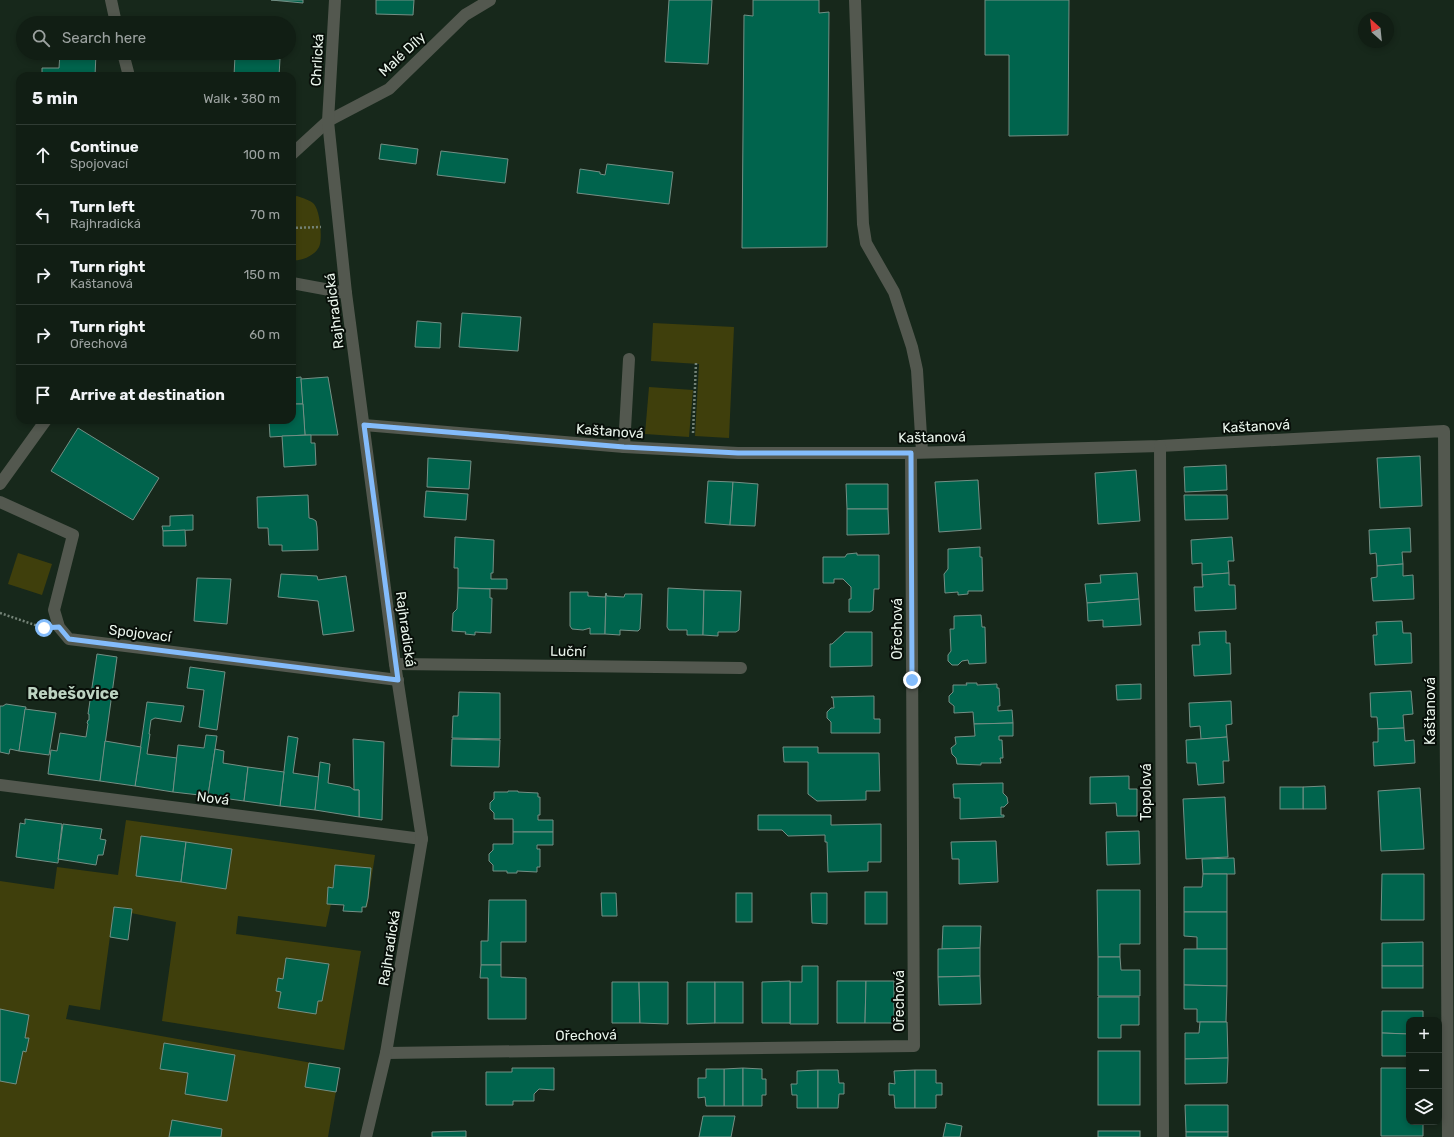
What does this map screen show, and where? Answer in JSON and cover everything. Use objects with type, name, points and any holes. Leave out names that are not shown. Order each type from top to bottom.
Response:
[{"type":"street","points":[[111,0],[114,16]]},
{"type":"street","name":"Chrlická","points":[[328,121],[335,0]]},
{"type":"street","name":"Malé Díly","points":[[296,150],[328,121],[389,89],[464,15],[490,0]]},
{"type":"street","points":[[854,0],[863,224],[866,243],[894,292],[912,347],[917,370],[917,453]]},
{"type":"street","points":[[126,60],[128,72]]},
{"type":"street","name":"Rajhradická","points":[[328,121],[346,293],[395,664],[422,840],[386,1053],[366,1137]]},
{"type":"street","points":[[296,284],[346,293]]},
{"type":"street","points":[[624,447],[629,359]]},
{"type":"street","points":[[0,484],[43,424]]},
{"type":"street","name":"Kaštanová","points":[[364,425],[624,447],[738,453],[917,453],[1160,446],[1444,431],[1448,1137]]},
{"type":"street","name":"Topolová","points":[[1160,446],[1162,1137]]},
{"type":"street","name":"Ořechová","points":[[386,1053],[914,1046],[917,453]]},
{"type":"street","points":[[0,502],[73,535],[54,610],[59,627]]},
{"type":"street","name":"Spojovací","points":[[59,627],[69,639],[398,680]]},
{"type":"street","name":"Luční","points":[[395,664],[741,668]]},
{"type":"street","name":"Nová","points":[[0,785],[422,840]]},
{"type":"path","points":[[296,228],[339,226]]},
{"type":"path","points":[[692,451],[696,363]]},
{"type":"path","points":[[0,613],[44,628],[59,627]]},
{"type":"shaded area","points":[[296,196],[310,201],[316,207],[321,235],[319,248],[313,254],[300,260],[296,260]]},
{"type":"shaded area","points":[[653,323],[734,327],[729,438],[695,436],[699,364],[651,361]]},
{"type":"shaded area","points":[[649,387],[693,390],[689,437],[645,434]]},
{"type":"shaded area","points":[[18,553],[52,564],[42,595],[8,584]]},
{"type":"shaded area","points":[[126,820],[375,855],[367,908],[371,868],[335,865],[333,888],[328,887],[331,904],[326,927],[238,916],[236,934],[361,951],[344,1050],[162,1021],[176,922],[131,913],[132,909],[114,907],[100,1010],[69,1005],[66,1019],[340,1068],[328,1137],[0,1137],[0,881],[54,889],[57,867],[118,875]]},
{"type":"building","points":[[271,0],[303,0],[303,3]]},
{"type":"building","points":[[376,0],[414,0],[413,15],[376,14]]},
{"type":"building","points":[[669,0],[712,0],[708,64],[665,62]]},
{"type":"building","points":[[753,0],[819,0],[819,13],[829,12],[827,247],[742,248],[744,15],[753,16]]},
{"type":"building","points":[[985,0],[1069,0],[1068,135],[1009,136],[1009,55],[985,55]]},
{"type":"building","points":[[60,60],[96,60],[95,72],[42,72],[42,68],[59,68]]},
{"type":"building","points":[[235,60],[280,60],[279,72],[234,72]]},
{"type":"building","points":[[381,144],[418,149],[416,164],[379,159]]},
{"type":"building","points":[[441,151],[508,159],[505,183],[437,175]]},
{"type":"building","points":[[607,164],[673,172],[669,204],[577,193],[580,169],[600,172],[600,174],[605,175]]},
{"type":"building","points":[[462,313],[521,317],[518,351],[459,347]]},
{"type":"building","points":[[417,321],[441,323],[440,348],[415,347]]},
{"type":"building","points":[[301,377],[303,404],[296,404],[296,378]]},
{"type":"building","points":[[328,377],[338,435],[305,435],[301,379]]},
{"type":"building","points":[[296,404],[303,404],[305,435],[270,437],[269,424],[296,424]]},
{"type":"building","points":[[78,428],[159,478],[133,520],[51,471]]},
{"type":"building","points":[[311,435],[311,443],[315,443],[316,465],[284,467],[282,436]]},
{"type":"building","points":[[1420,456],[1422,506],[1380,508],[1377,458]]},
{"type":"building","points":[[428,458],[471,461],[469,489],[427,487]]},
{"type":"building","points":[[1226,465],[1227,490],[1185,492],[1184,467]]},
{"type":"building","points":[[1136,470],[1140,521],[1098,524],[1095,473]]},
{"type":"building","points":[[978,480],[981,529],[939,532],[935,482]]},
{"type":"building","points":[[708,481],[733,482],[730,525],[705,523]]},
{"type":"building","points":[[733,482],[758,484],[755,526],[730,525]]},
{"type":"building","points":[[846,484],[888,484],[888,509],[847,509]]},
{"type":"building","points":[[426,491],[468,494],[466,520],[424,517]]},
{"type":"building","points":[[308,495],[309,518],[316,521],[318,550],[282,551],[282,545],[269,545],[268,528],[258,528],[257,497]]},
{"type":"building","points":[[1184,495],[1227,495],[1228,519],[1185,520]]},
{"type":"building","points":[[847,509],[888,509],[889,534],[847,535]]},
{"type":"building","points":[[193,515],[193,530],[163,531],[162,526],[170,526],[170,516]]},
{"type":"building","points":[[1410,528],[1411,552],[1402,552],[1403,564],[1377,566],[1376,553],[1370,554],[1369,530]]},
{"type":"building","points":[[185,530],[186,546],[163,546],[163,531]]},
{"type":"building","points":[[455,537],[494,540],[493,573],[491,573],[491,579],[507,579],[507,589],[458,588],[458,568],[454,568]]},
{"type":"building","points":[[1232,537],[1234,561],[1228,561],[1229,573],[1202,575],[1202,563],[1192,564],[1191,540]]},
{"type":"building","points":[[980,547],[980,557],[982,557],[983,591],[968,591],[968,594],[958,595],[958,592],[945,593],[944,574],[948,569],[948,549]]},
{"type":"building","points":[[857,553],[857,555],[879,555],[879,589],[874,589],[873,610],[870,612],[849,612],[851,587],[843,579],[834,579],[834,583],[823,583],[823,557],[845,557],[847,554]]},
{"type":"building","points":[[1403,564],[1403,576],[1413,575],[1414,599],[1373,601],[1371,578],[1377,577],[1377,566]]},
{"type":"building","points":[[1137,573],[1139,599],[1087,603],[1085,584],[1101,583],[1100,575]]},
{"type":"building","points":[[1229,573],[1229,585],[1235,585],[1236,609],[1195,611],[1194,587],[1203,587],[1202,575]]},
{"type":"building","points":[[281,574],[317,576],[318,580],[346,576],[354,631],[323,635],[318,601],[278,597]]},
{"type":"building","points":[[197,578],[231,579],[227,624],[194,621]]},
{"type":"building","points":[[458,588],[490,589],[490,598],[492,598],[491,633],[475,632],[475,635],[465,634],[466,632],[452,631],[453,613],[457,609]]},
{"type":"building","points":[[668,588],[704,590],[703,635],[687,635],[687,630],[669,630],[667,627]]},
{"type":"building","points":[[704,590],[741,591],[739,630],[736,632],[718,632],[718,636],[703,635]]},
{"type":"building","points":[[570,592],[588,592],[588,596],[605,597],[606,593],[605,634],[590,634],[590,628],[583,630],[572,629],[570,626]]},
{"type":"building","points":[[606,593],[607,596],[624,597],[625,594],[642,594],[640,629],[638,631],[620,630],[620,635],[605,634]]},
{"type":"building","points":[[1139,599],[1141,625],[1103,627],[1103,620],[1088,621],[1087,603]]},
{"type":"building","points":[[981,615],[982,627],[985,627],[986,663],[969,664],[968,660],[962,661],[958,665],[952,665],[948,661],[948,655],[951,651],[950,629],[954,629],[954,616]]},
{"type":"building","points":[[1402,621],[1403,633],[1411,633],[1412,663],[1375,665],[1373,635],[1377,635],[1376,622]]},
{"type":"building","points":[[1226,631],[1226,643],[1230,643],[1231,674],[1194,676],[1192,645],[1200,645],[1199,632]]},
{"type":"building","points":[[845,632],[872,632],[872,666],[830,667],[830,644],[832,644]]},
{"type":"building","points":[[97,654],[117,657],[100,781],[48,774],[51,750],[57,751],[60,733],[86,737]]},
{"type":"building","points":[[190,667],[225,672],[217,730],[199,727],[204,690],[187,688]]},
{"type":"building","points":[[966,683],[977,683],[977,685],[997,684],[997,688],[999,688],[1000,706],[998,706],[998,711],[1012,710],[1013,723],[974,724],[973,712],[954,713],[954,706],[949,702],[949,696],[953,692],[953,685],[967,685]]},
{"type":"building","points":[[1141,684],[1141,699],[1117,700],[1116,685]]},
{"type":"building","points":[[1411,691],[1413,714],[1403,715],[1404,728],[1378,729],[1377,717],[1371,717],[1370,693]]},
{"type":"building","points":[[459,692],[500,693],[500,739],[452,738],[453,716],[458,716]]},
{"type":"building","points":[[874,696],[874,719],[880,719],[880,733],[831,733],[831,722],[827,718],[827,712],[831,708],[834,708],[833,698],[831,697]]},
{"type":"building","points":[[1231,701],[1232,724],[1226,725],[1227,737],[1201,739],[1200,726],[1190,727],[1189,703]]},
{"type":"building","points":[[147,702],[184,706],[181,722],[155,718],[151,720],[149,734],[147,754],[177,758],[173,792],[135,786]]},
{"type":"building","points":[[6,704],[26,707],[19,751],[10,749],[9,754],[0,752],[0,706]]},
{"type":"building","points":[[25,709],[56,713],[49,755],[19,751]]},
{"type":"building","points":[[1013,723],[1013,736],[999,736],[999,740],[1002,740],[1003,758],[1000,758],[1001,763],[981,763],[981,765],[957,764],[951,748],[956,744],[955,737],[975,736],[974,724]]},
{"type":"building","points":[[1404,728],[1405,741],[1414,740],[1415,763],[1374,766],[1373,742],[1378,742],[1378,729]]},
{"type":"building","points":[[206,735],[217,736],[208,796],[173,792],[178,745],[204,748]]},
{"type":"building","points":[[288,736],[298,738],[293,773],[319,777],[315,810],[280,806]]},
{"type":"building","points":[[1227,737],[1229,761],[1223,761],[1224,783],[1198,785],[1196,763],[1187,763],[1186,740]]},
{"type":"building","points":[[353,739],[384,742],[382,820],[359,817],[359,790],[354,790]]},
{"type":"building","points":[[452,739],[500,740],[499,767],[451,766]]},
{"type":"building","points":[[105,741],[141,747],[135,786],[100,781]]},
{"type":"building","points":[[783,747],[818,747],[818,753],[879,753],[880,791],[866,791],[866,800],[817,801],[808,794],[808,762],[784,762]]},
{"type":"building","points":[[215,749],[224,751],[223,763],[248,767],[244,801],[208,796]]},
{"type":"building","points":[[320,762],[330,764],[328,783],[359,790],[359,817],[315,810]]},
{"type":"building","points":[[248,767],[284,772],[280,806],[244,801]]},
{"type":"building","points":[[1129,776],[1129,789],[1137,789],[1137,816],[1117,816],[1116,803],[1090,804],[1090,777]]},
{"type":"building","points":[[1003,783],[1003,793],[1007,797],[1008,803],[1004,807],[1001,807],[1001,815],[1004,815],[1004,817],[960,819],[960,798],[954,798],[953,784]]},
{"type":"building","points":[[1325,786],[1326,809],[1303,809],[1303,787]]},
{"type":"building","points":[[1280,787],[1303,787],[1303,809],[1280,809]]},
{"type":"building","points":[[1420,788],[1424,849],[1381,851],[1378,791]]},
{"type":"building","points":[[508,791],[538,793],[538,797],[540,797],[540,815],[538,815],[538,820],[553,820],[553,832],[513,832],[513,819],[494,819],[494,813],[490,809],[490,803],[494,799],[494,792]]},
{"type":"building","points":[[1225,797],[1228,857],[1186,859],[1183,799]]},
{"type":"building","points":[[758,815],[831,815],[831,825],[881,824],[881,862],[868,862],[868,871],[828,872],[827,842],[825,842],[825,835],[788,836],[782,830],[758,830]]},
{"type":"building","points":[[25,819],[62,824],[58,863],[16,857],[20,823],[25,824]]},
{"type":"building","points":[[63,824],[102,829],[100,839],[106,840],[103,855],[98,855],[96,865],[58,859]]},
{"type":"building","points":[[1139,831],[1140,864],[1107,865],[1106,832]]},
{"type":"building","points":[[513,832],[553,832],[553,845],[537,845],[537,849],[540,849],[540,867],[537,867],[537,872],[517,871],[517,873],[507,873],[507,871],[493,871],[493,865],[489,861],[489,854],[493,850],[493,844],[513,844]]},
{"type":"building","points":[[141,836],[186,842],[181,882],[136,876]]},
{"type":"building","points":[[996,841],[998,882],[959,884],[959,859],[952,859],[951,842]]},
{"type":"building","points":[[186,842],[232,849],[226,889],[181,882]]},
{"type":"building","points":[[1234,858],[1235,874],[1203,874],[1202,859]]},
{"type":"building","points":[[335,865],[371,868],[368,898],[366,907],[362,907],[362,912],[343,911],[344,905],[327,904],[328,887],[333,888]]},
{"type":"building","points":[[1203,874],[1227,874],[1227,912],[1184,912],[1184,887],[1202,887]]},
{"type":"building","points":[[1382,874],[1424,874],[1424,920],[1381,920]]},
{"type":"building","points":[[1097,890],[1140,890],[1140,944],[1120,944],[1120,957],[1098,957]]},
{"type":"building","points":[[865,892],[887,892],[887,924],[865,924]]},
{"type":"building","points":[[601,893],[616,893],[617,916],[602,916]]},
{"type":"building","points":[[736,893],[752,893],[752,922],[736,922]]},
{"type":"building","points":[[811,893],[827,893],[827,924],[812,923]]},
{"type":"building","points":[[489,900],[526,900],[526,942],[501,942],[501,965],[481,965],[481,941],[488,941]]},
{"type":"building","points":[[114,907],[132,909],[128,940],[110,937]]},
{"type":"building","points":[[1184,912],[1227,912],[1227,949],[1197,949],[1197,937],[1184,936]]},
{"type":"building","points":[[943,926],[981,926],[980,948],[942,949]]},
{"type":"building","points":[[1423,942],[1423,966],[1382,966],[1382,943]]},
{"type":"building","points":[[980,948],[980,976],[938,977],[938,949]]},
{"type":"building","points":[[1184,949],[1227,949],[1227,986],[1184,985]]},
{"type":"building","points":[[1098,957],[1120,957],[1121,970],[1140,970],[1140,996],[1098,996]]},
{"type":"building","points":[[286,958],[329,964],[322,1001],[318,1001],[316,1014],[278,1008],[281,992],[276,991],[278,978],[283,979]]},
{"type":"building","points":[[481,965],[501,965],[501,977],[526,978],[526,1019],[488,1019],[488,978],[480,978]]},
{"type":"building","points":[[802,966],[818,966],[818,1024],[790,1024],[790,982],[802,982]]},
{"type":"building","points":[[1382,966],[1423,966],[1423,988],[1382,988]]},
{"type":"building","points":[[980,976],[981,1004],[939,1005],[938,977]]},
{"type":"building","points":[[790,981],[790,1023],[762,1023],[762,982]]},
{"type":"building","points":[[837,981],[866,981],[865,1023],[837,1023]]},
{"type":"building","points":[[866,981],[894,981],[894,1023],[865,1023]]},
{"type":"building","points":[[612,982],[639,982],[640,1023],[612,1023]]},
{"type":"building","points":[[639,982],[668,982],[668,1024],[640,1023]]},
{"type":"building","points":[[687,982],[715,982],[715,1023],[687,1024]]},
{"type":"building","points":[[715,982],[743,982],[743,1023],[715,1023]]},
{"type":"building","points":[[1184,985],[1227,986],[1226,1022],[1197,1022],[1197,1009],[1184,1009]]},
{"type":"building","points":[[1098,997],[1139,997],[1139,1025],[1121,1025],[1121,1038],[1098,1038]]},
{"type":"building","points":[[0,1009],[29,1015],[25,1038],[29,1038],[26,1052],[23,1051],[16,1084],[0,1081]]},
{"type":"building","points":[[1382,1011],[1423,1011],[1423,1017],[1406,1017],[1406,1034],[1382,1033]]},
{"type":"building","points":[[1200,1022],[1227,1022],[1228,1058],[1185,1059],[1185,1033],[1199,1033]]},
{"type":"building","points":[[1382,1033],[1406,1034],[1406,1056],[1382,1056]]},
{"type":"building","points":[[164,1043],[235,1055],[227,1101],[185,1094],[188,1073],[160,1069]]},
{"type":"building","points":[[1098,1051],[1140,1051],[1140,1105],[1098,1105]]},
{"type":"building","points":[[1228,1058],[1227,1083],[1185,1084],[1185,1059]]},
{"type":"building","points":[[309,1063],[340,1068],[336,1092],[305,1087]]},
{"type":"building","points":[[512,1068],[554,1068],[554,1090],[539,1089],[534,1094],[534,1101],[513,1101],[513,1105],[486,1105],[486,1072],[512,1072]]},
{"type":"building","points":[[743,1068],[743,1106],[724,1106],[724,1069]]},
{"type":"building","points":[[743,1068],[762,1069],[762,1079],[766,1079],[766,1095],[762,1095],[762,1106],[743,1106]]},
{"type":"building","points":[[1381,1068],[1406,1068],[1406,1125],[1423,1125],[1423,1136],[1381,1136]]},
{"type":"building","points":[[706,1069],[724,1069],[724,1106],[706,1106],[705,1097],[698,1098],[698,1078],[706,1078]]},
{"type":"building","points":[[818,1070],[818,1108],[797,1108],[797,1095],[792,1095],[791,1084],[797,1084],[797,1071]]},
{"type":"building","points":[[818,1070],[838,1070],[839,1083],[844,1083],[844,1094],[839,1094],[838,1108],[818,1108]]},
{"type":"building","points":[[915,1070],[915,1108],[895,1108],[894,1095],[889,1095],[889,1083],[895,1084],[894,1071]]},
{"type":"building","points":[[915,1070],[936,1070],[936,1083],[942,1083],[942,1095],[936,1095],[936,1108],[915,1108]]},
{"type":"building","points":[[1185,1105],[1228,1105],[1228,1132],[1186,1132]]},
{"type":"building","points":[[703,1116],[735,1116],[731,1137],[699,1137]]},
{"type":"building","points":[[172,1120],[222,1129],[221,1137],[169,1137]]},
{"type":"building","points":[[946,1123],[962,1126],[960,1137],[943,1137]]},
{"type":"building","points":[[466,1131],[466,1137],[432,1137],[432,1132]]},
{"type":"building","points":[[1098,1131],[1140,1131],[1140,1137],[1098,1137]]},
{"type":"building","points":[[1186,1132],[1228,1132],[1228,1137],[1186,1137]]},
{"type":"district","name":"Rebešovice","points":[[73,693]]},
{"type":"route","points":[[44,628],[59,627],[69,639],[398,680],[364,425],[624,447],[738,453],[911,453],[912,680]]}]
